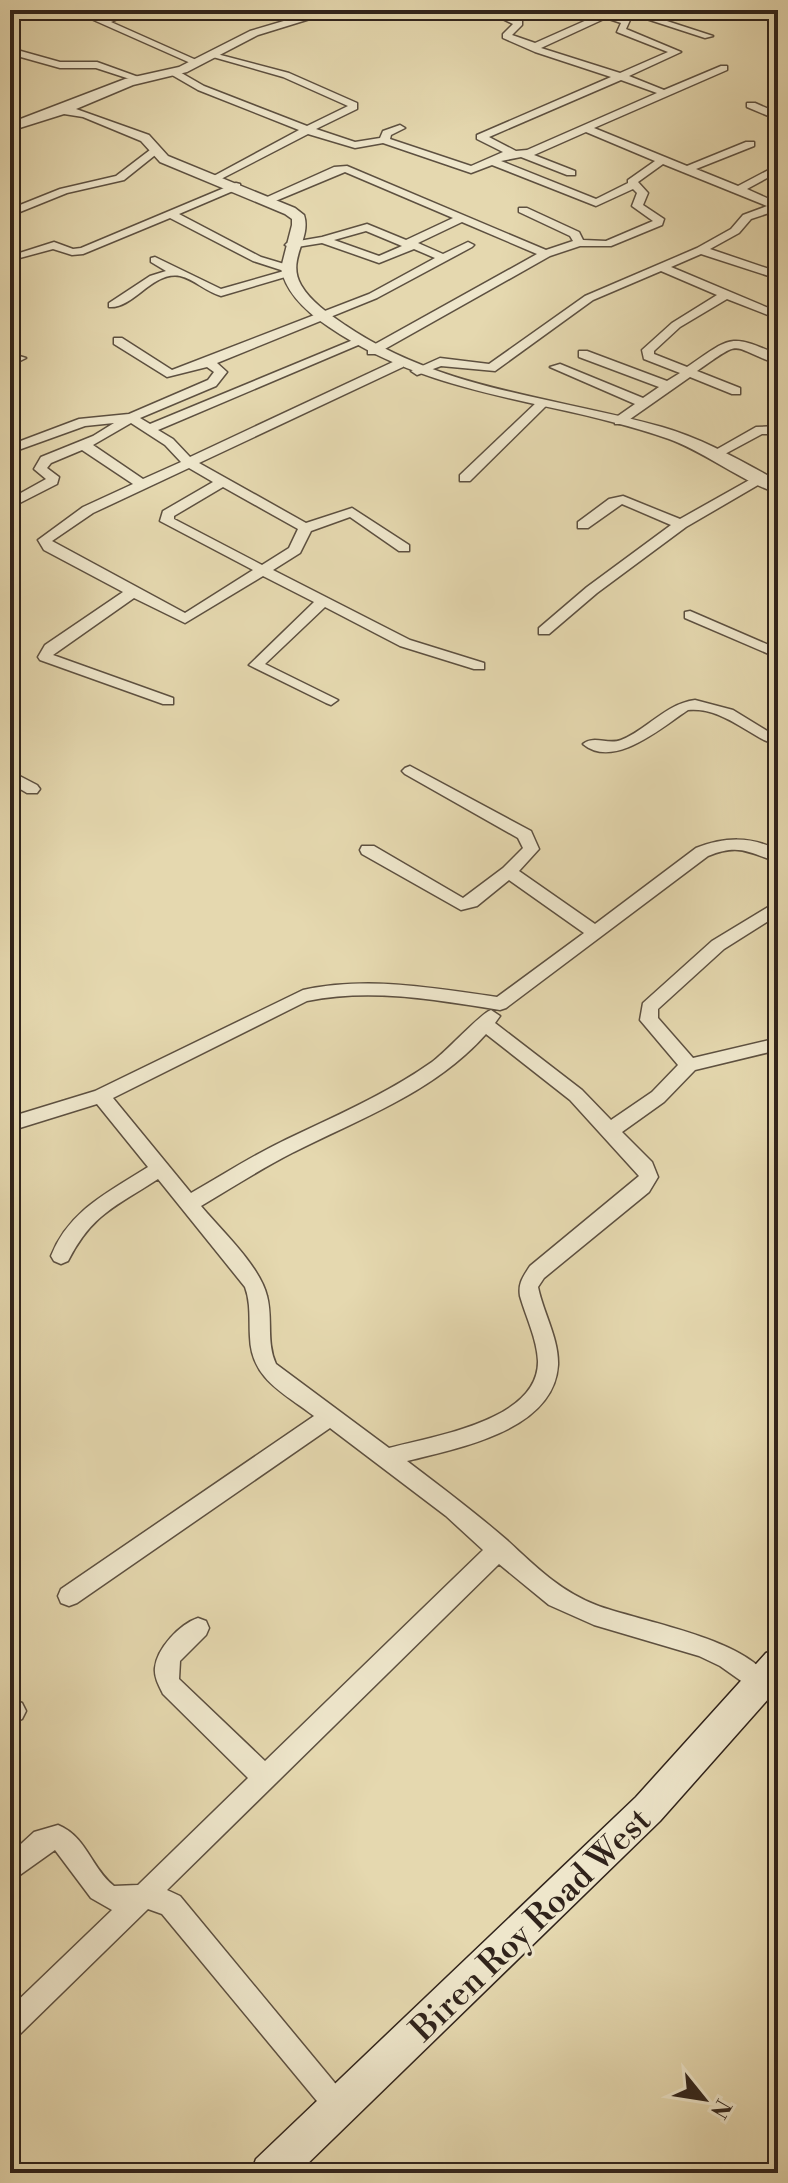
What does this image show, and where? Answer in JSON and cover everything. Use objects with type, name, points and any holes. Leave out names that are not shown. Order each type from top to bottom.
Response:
[{"type":"main road","name":"Biren Roy Road West","points":[[287,2168],[340,2109],[648,1809],[774,1670]]},
{"type":"street","points":[[76,10],[198,63]]},
{"type":"street","points":[[102,22],[133,10]]},
{"type":"street","points":[[10,127],[63,110],[139,79],[175,73],[216,55],[254,33],[333,10]]},
{"type":"street","points":[[489,10],[519,23],[506,36],[663,94]]},
{"type":"street","points":[[571,173],[481,137],[624,78],[672,55],[676,49],[623,32],[620,30],[627,22],[592,10]]},
{"type":"street","points":[[536,47],[622,10],[708,36]]},
{"type":"street","points":[[10,51],[60,65],[97,65],[139,79]]},
{"type":"street","points":[[215,178],[348,111],[352,103],[286,75],[216,55]]},
{"type":"street","points":[[175,73],[201,88],[307,130],[355,145],[384,140],[464,170],[518,154],[586,128],[724,68]]},
{"type":"street","points":[[751,105],[778,117]]},
{"type":"street","points":[[63,110],[86,114],[135,132],[164,159],[269,200],[299,218],[300,226],[291,245],[288,270],[297,291],[357,343],[372,351],[417,371],[619,421],[718,452],[778,488]]},
{"type":"street","points":[[384,140],[387,133],[400,128]]},
{"type":"street","points":[[586,128],[777,206]]},
{"type":"street","points":[[688,169],[750,144]]},
{"type":"street","points":[[269,200],[342,169],[371,150]]},
{"type":"street","points":[[10,213],[64,191],[120,178],[154,152]]},
{"type":"street","points":[[492,161],[596,203],[633,185],[632,182],[661,161]]},
{"type":"street","points":[[740,189],[778,168]]},
{"type":"street","points":[[342,169],[357,172],[546,254]]},
{"type":"street","points":[[372,351],[546,254],[579,243],[607,244],[660,221],[637,206],[643,193],[633,185]]},
{"type":"street","points":[[16,256],[54,245],[79,252],[236,186]]},
{"type":"street","points":[[417,371],[440,362],[491,368],[589,298],[701,250],[735,231],[747,217],[777,206]]},
{"type":"street","points":[[523,210],[575,234],[579,243]]},
{"type":"street","points":[[172,215],[257,259],[288,270]]},
{"type":"street","points":[[323,240],[379,260],[462,218]]},
{"type":"street","points":[[291,245],[323,240],[367,227],[444,258]]},
{"type":"street","points":[[118,341],[171,374],[325,317],[468,245]]},
{"type":"street","points":[[701,250],[778,276]]},
{"type":"street","points":[[155,260],[221,293],[288,270]]},
{"type":"street","points":[[661,267],[778,316]]},
{"type":"street","points":[[113,305],[147,283],[179,273]]},
{"type":"street","points":[[726,295],[676,325],[648,350],[648,356],[736,391]]},
{"type":"street","points":[[619,421],[737,342],[778,360]]},
{"type":"street","points":[[149,429],[357,343]]},
{"type":"street","points":[[583,354],[668,386]]},
{"type":"street","points":[[10,504],[52,481],[53,477],[40,469],[40,465],[84,445],[131,418],[212,383],[221,372],[209,362]]},
{"type":"street","points":[[399,364],[142,484],[71,520],[45,540],[49,547],[185,619],[295,550],[305,528],[352,512],[404,548]]},
{"type":"street","points":[[556,367],[644,403]]},
{"type":"street","points":[[465,478],[542,404]]},
{"type":"street","points":[[10,449],[83,422],[131,418],[177,448],[188,462],[305,528]]},
{"type":"street","points":[[718,452],[760,430],[778,430]]},
{"type":"street","points":[[84,445],[142,484]]},
{"type":"street","points":[[544,631],[592,590],[681,524],[693,521],[760,478]]},
{"type":"street","points":[[222,482],[165,517],[405,643],[479,666]]},
{"type":"street","points":[[583,525],[614,502],[623,500],[681,524]]},
{"type":"street","points":[[133,592],[50,648],[45,657],[168,701]]},
{"type":"street","points":[[323,601],[256,665],[331,700]]},
{"type":"street","points":[[690,615],[778,654]]},
{"type":"street","points":[[591,744],[621,747],[684,706],[694,703],[706,704],[775,735]]},
{"type":"street","points":[[368,850],[461,904],[471,902],[509,872],[531,849],[525,835],[410,771]]},
{"type":"street","points":[[10,776],[32,789]]},
{"type":"street","points":[[190,1203],[288,1147],[397,1094],[485,1024],[500,1004],[702,852],[720,844],[742,842],[778,857]]},
{"type":"street","points":[[509,872],[596,933]]},
{"type":"street","points":[[689,1065],[649,1020],[649,1007],[718,945],[778,907]]},
{"type":"street","points":[[10,1124],[101,1096],[303,996],[332,990],[400,989],[500,1004]]},
{"type":"street","points":[[386,1458],[495,1425],[516,1417],[535,1403],[546,1384],[548,1364],[528,1286],[537,1272],[642,1187],[649,1177],[645,1167],[611,1130],[554,1076],[485,1024]]},
{"type":"street","points":[[611,1130],[658,1097],[689,1065],[778,1044]]},
{"type":"street","points":[[101,1096],[190,1203],[260,1297],[262,1310],[257,1342],[268,1370],[386,1458],[500,1548],[531,1579],[557,1598],[594,1615],[703,1647],[728,1659],[774,1670]]},
{"type":"street","points":[[61,1256],[65,1239],[80,1223],[160,1168]]},
{"type":"street","points":[[69,1596],[330,1417]]},
{"type":"street","points":[[10,2026],[500,1548]]},
{"type":"street","points":[[198,1628],[166,1661],[164,1674],[171,1686],[263,1776]]},
{"type":"street","points":[[10,1870],[43,1841],[58,1837],[71,1845],[102,1893],[119,1900],[142,1894],[158,1895],[171,1905],[340,2109]]}]
